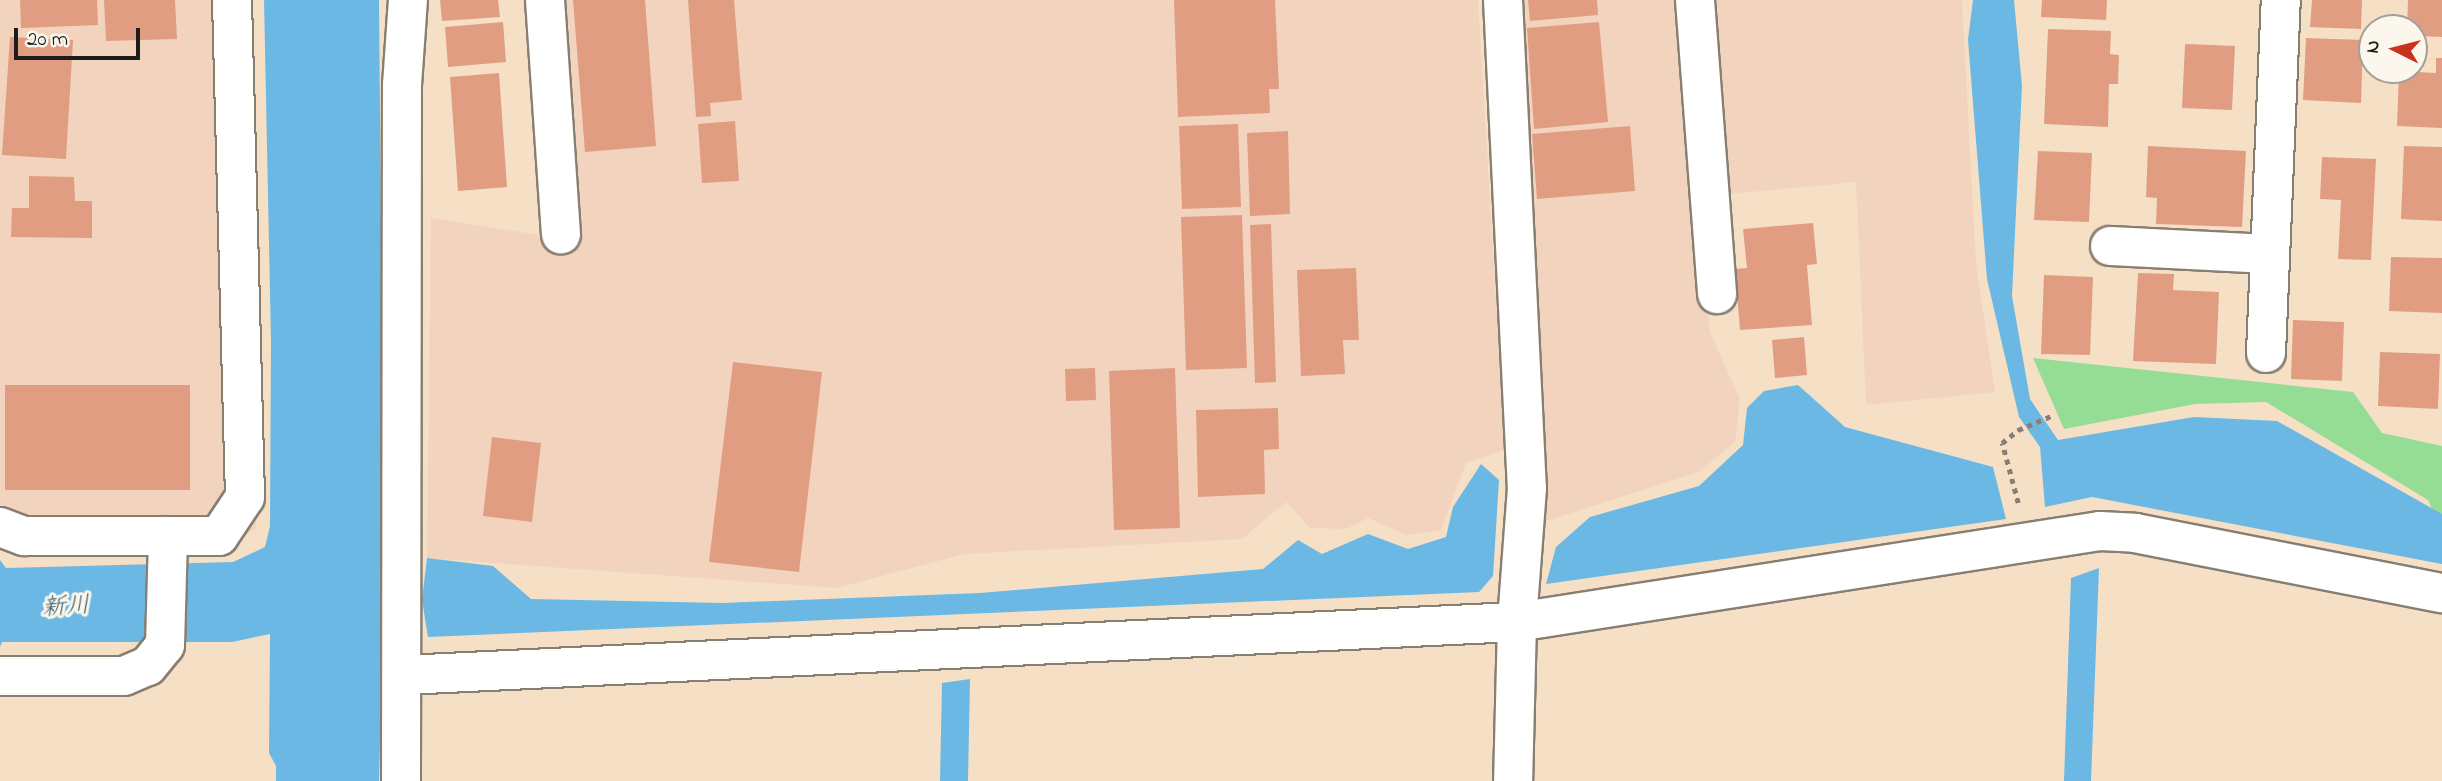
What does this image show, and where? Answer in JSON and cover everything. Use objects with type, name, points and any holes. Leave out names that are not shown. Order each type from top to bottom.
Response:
[{"type":"street","points":[[0,527],[24,536],[168,545],[219,536],[245,497],[232,0]]},
{"type":"street","points":[[401,781],[404,675],[402,85],[408,0]]},
{"type":"street","points":[[545,0],[561,234]]},
{"type":"street","points":[[1503,0],[1527,488],[1517,622],[1513,781]]},
{"type":"street","points":[[1695,0],[1717,294]]},
{"type":"street","points":[[2266,353],[2281,0]]},
{"type":"street","points":[[2110,246],[2270,254]]},
{"type":"street","points":[[404,675],[1517,622],[2029,539],[2100,531],[2135,533],[2442,593]]},
{"type":"street","points":[[0,676],[124,676],[148,666],[165,645],[168,545]]},
{"type":"path","points":[[2029,539],[2002,443],[2018,430],[2054,415]]},
{"type":"shaded area","points":[[0,0],[249,0],[256,529],[221,549],[0,547]]},
{"type":"shaded area","points":[[562,0],[1478,0],[1505,450],[1466,463],[1441,530],[1406,535],[1368,518],[1346,529],[1310,528],[1286,502],[1242,539],[964,554],[837,588],[427,558],[431,218],[578,241]]},
{"type":"shaded area","points":[[1516,0],[1962,0],[1976,264],[1995,392],[1866,405],[1856,182],[1698,197],[1710,332],[1740,399],[1735,442],[1699,472],[1540,523]]},
{"type":"green space","points":[[2033,358],[2353,392],[2382,433],[2442,446],[2442,514],[2434,513],[2428,500],[2266,402],[2195,404],[2064,429]]},
{"type":"water","name":"新川","points":[[264,0],[379,0],[384,598],[379,781],[276,781],[276,766],[269,753],[270,634],[232,642],[2,642],[0,647],[0,560],[6,568],[233,562],[265,547],[270,526],[271,342]]},
{"type":"water","points":[[1973,0],[2014,0],[2022,86],[2012,296],[2030,399],[2058,440],[2194,417],[2277,421],[2442,514],[2442,564],[2092,497],[2045,507],[2040,447],[2019,417],[1987,279],[1968,40]]},
{"type":"water","points":[[1798,385],[1845,427],[1993,467],[2006,519],[1546,584],[1556,547],[1590,517],[1699,486],[1743,445],[1747,408],[1764,391]]},
{"type":"water","points":[[1481,464],[1499,480],[1493,576],[1479,592],[428,637],[422,600],[427,558],[493,566],[531,599],[722,603],[980,593],[1263,569],[1298,540],[1322,554],[1368,534],[1408,549],[1446,537],[1453,507]]},
{"type":"water","points":[[2099,568],[2091,781],[2064,781],[2071,578]]},
{"type":"water","points":[[970,679],[968,781],[940,781],[942,683]]},
{"type":"building","points":[[20,0],[97,0],[98,25],[21,28]]},
{"type":"building","points":[[104,0],[175,0],[177,39],[106,41]]},
{"type":"building","points":[[440,0],[498,0],[500,17],[442,21]]},
{"type":"building","points":[[573,0],[645,0],[656,146],[585,152]]},
{"type":"building","points":[[688,0],[734,0],[742,100],[710,103],[711,116],[696,117]]},
{"type":"building","points":[[1174,0],[1275,0],[1279,89],[1269,89],[1270,113],[1178,117]]},
{"type":"building","points":[[1528,0],[1597,0],[1598,15],[1530,21]]},
{"type":"building","points":[[2042,0],[2107,0],[2106,20],[2041,17]]},
{"type":"building","points":[[2312,0],[2362,0],[2358,29],[2310,27]]},
{"type":"building","points":[[2408,0],[2442,0],[2442,37],[2428,36],[2428,14],[2408,14]]},
{"type":"building","points":[[503,22],[506,62],[448,67],[445,27]]},
{"type":"building","points":[[1599,22],[1608,122],[1534,129],[1527,28]]},
{"type":"building","points":[[2048,29],[2111,31],[2110,54],[2119,55],[2118,84],[2109,84],[2108,127],[2044,124]]},
{"type":"building","points":[[10,37],[73,40],[66,159],[2,155]]},
{"type":"building","points":[[2306,38],[2358,40],[2361,103],[2303,100]]},
{"type":"building","points":[[2185,44],[2235,46],[2232,110],[2182,108]]},
{"type":"building","points":[[2436,58],[2442,58],[2442,128],[2397,126],[2399,84],[2428,84],[2428,73],[2436,73]]},
{"type":"building","points":[[499,73],[507,187],[458,191],[450,77]]},
{"type":"building","points":[[735,121],[739,181],[702,183],[698,124]]},
{"type":"building","points":[[1238,124],[1241,207],[1182,209],[1179,126]]},
{"type":"building","points":[[1630,126],[1635,191],[1537,199],[1532,134]]},
{"type":"building","points":[[1288,131],[1290,214],[1250,216],[1247,133]]},
{"type":"building","points":[[2148,146],[2246,151],[2242,227],[2156,224],[2157,198],[2146,197]]},
{"type":"building","points":[[2404,146],[2442,147],[2442,221],[2401,219]]},
{"type":"building","points":[[2038,151],[2092,153],[2089,222],[2034,220]]},
{"type":"building","points":[[2322,157],[2376,159],[2371,260],[2338,259],[2341,200],[2320,199]]},
{"type":"building","points":[[29,176],[74,177],[75,201],[92,201],[92,238],[11,237],[12,208],[29,208]]},
{"type":"building","points":[[1242,215],[1247,368],[1186,370],[1181,217]]},
{"type":"building","points":[[1813,223],[1817,264],[1807,265],[1812,325],[1740,330],[1735,269],[1747,268],[1743,229]]},
{"type":"building","points":[[1271,224],[1276,382],[1255,383],[1250,225]]},
{"type":"building","points":[[2391,257],[2442,258],[2442,313],[2389,311]]},
{"type":"building","points":[[1356,268],[1359,340],[1343,340],[1345,374],[1301,376],[1297,270]]},
{"type":"building","points":[[2138,273],[2174,274],[2173,290],[2219,292],[2216,364],[2133,361]]},
{"type":"building","points":[[2044,275],[2093,277],[2090,355],[2041,354]]},
{"type":"building","points":[[2293,320],[2344,322],[2342,381],[2291,379]]},
{"type":"building","points":[[1804,337],[1807,375],[1775,378],[1772,340]]},
{"type":"building","points":[[2380,352],[2440,354],[2438,409],[2378,406]]},
{"type":"building","points":[[733,362],[822,372],[799,572],[709,562]]},
{"type":"building","points":[[1095,368],[1096,400],[1066,401],[1065,369]]},
{"type":"building","points":[[1175,368],[1180,528],[1114,530],[1109,371]]},
{"type":"building","points":[[5,385],[190,385],[190,490],[5,490]]},
{"type":"building","points":[[1278,408],[1279,449],[1264,450],[1265,494],[1198,497],[1196,410]]},
{"type":"building","points":[[492,437],[541,443],[532,522],[483,516]]}]
